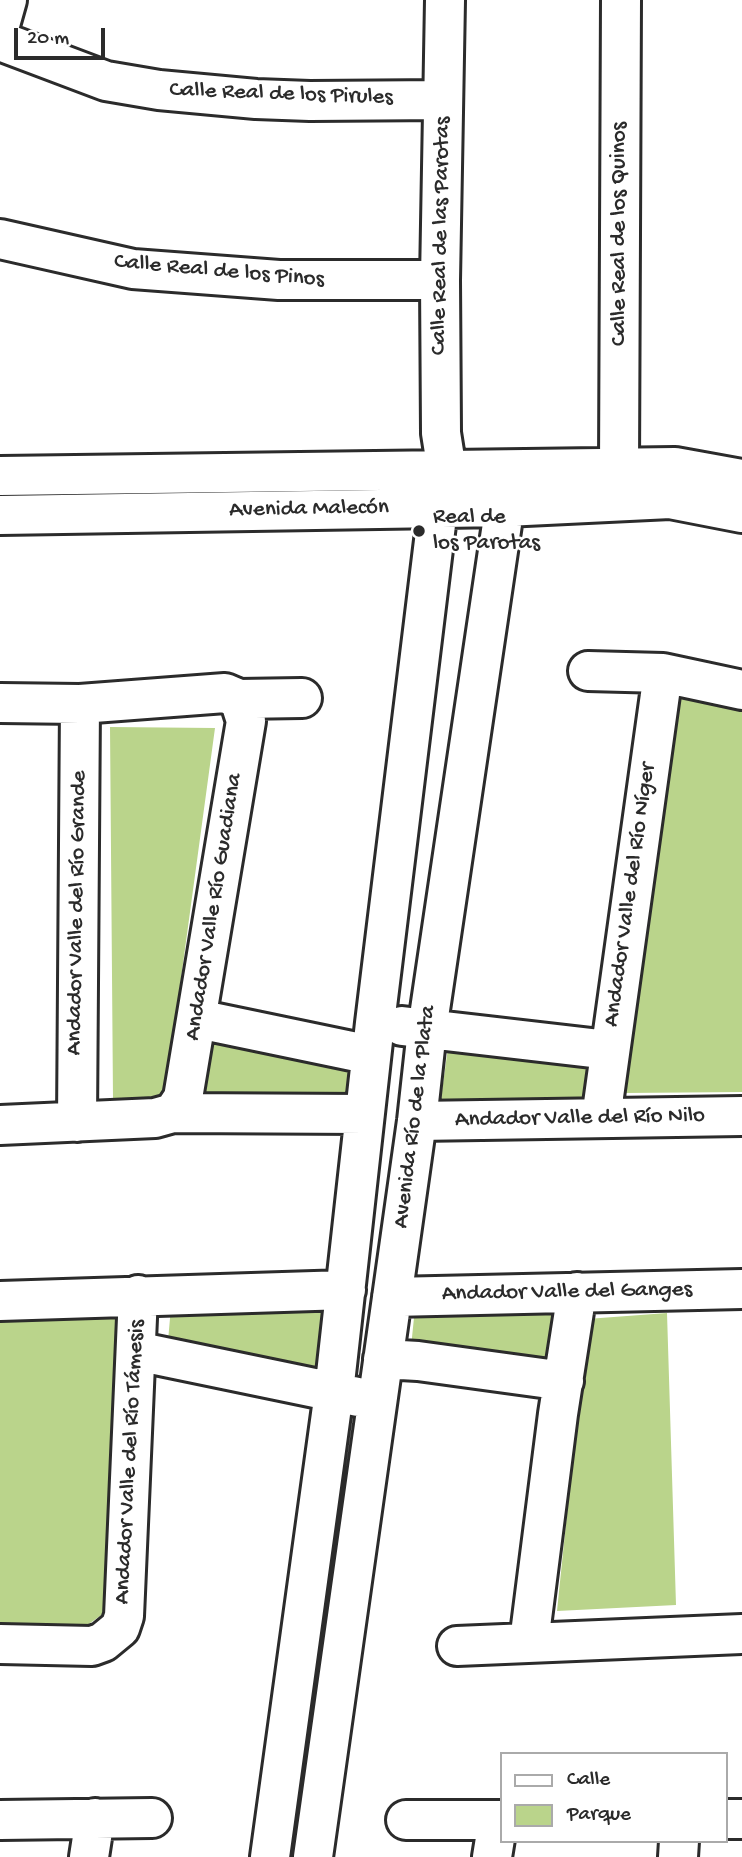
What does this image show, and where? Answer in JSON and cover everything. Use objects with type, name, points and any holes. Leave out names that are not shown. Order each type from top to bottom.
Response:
[{"type":"street","points":[[0,25],[7,0]]},
{"type":"street","name":"Calle Real de las Parotas","points":[[445,0],[440,281],[441,433],[447,471]]},
{"type":"street","name":"Calle Real de los Quinos","points":[[619,468],[621,0]]},
{"type":"street","name":"Calle Real de los Pirules","points":[[0,41],[106,81],[159,90],[310,101],[443,100]]},
{"type":"street","name":"Calle Real de los Pinos","points":[[0,239],[133,269],[279,280],[440,281]]},
{"type":"street","name":"Avenida Malecón","points":[[0,515],[438,508],[507,489],[619,468],[675,467],[742,480]]},
{"type":"street","points":[[271,1857],[334,1392],[373,1039],[438,508],[447,471]]},
{"type":"street","name":"Avenida Malecón","points":[[1,477],[447,471],[507,489],[670,499],[742,513]]},
{"type":"street","points":[[0,515],[1,477]]},
{"type":"street","name":"Avenida Río de la Plata","points":[[313,1857],[417,1121],[427,1030],[507,489]]},
{"type":"street","points":[[588,671],[663,673],[742,690]]},
{"type":"street","name":"Andador Valle del Río Níger","points":[[601,1118],[663,673]]},
{"type":"street","points":[[0,703],[80,704],[225,693],[239,699],[302,698]]},
{"type":"street","name":"Andador Valle Río Guadiana","points":[[173,1113],[183,1098],[198,1019],[246,721],[239,699]]},
{"type":"street","name":"Andador Valle del Río Grande","points":[[76,1122],[80,704]]},
{"type":"street","points":[[198,1019],[373,1039],[427,1030],[609,1050]]},
{"type":"street","points":[[0,1125],[155,1118],[173,1113],[365,1114]]},
{"type":"street","name":"Andador Valle del Río Nilo","points":[[417,1121],[742,1116]]},
{"type":"street","name":"Andador Valle del Ganges","points":[[392,1297],[742,1289]]},
{"type":"street","points":[[0,1301],[346,1290]]},
{"type":"street","points":[[529,1642],[576,1293]]},
{"type":"street","name":"Andador Valle del Río Támesis","points":[[0,1644],[92,1646],[103,1642],[120,1628],[124,1616],[138,1295]]},
{"type":"street","points":[[136,1350],[378,1401]]},
{"type":"street","points":[[383,1359],[418,1361],[564,1381]]},
{"type":"street","points":[[457,1646],[742,1634]]},
{"type":"street","points":[[284,1758],[327,1764]]},
{"type":"street","points":[[89,1857],[95,1818]]},
{"type":"street","points":[[0,1820],[152,1818]]},
{"type":"street","points":[[406,1820],[500,1820],[492,1857]]},
{"type":"green space","points":[[675,694],[742,708],[742,1092],[624,1093]]},
{"type":"green space","points":[[110,727],[215,728],[165,1096],[113,1099]]},
{"type":"green space","points":[[211,1033],[360,1063],[356,1099],[200,1100]]},
{"type":"green space","points":[[448,1048],[591,1060],[586,1104],[440,1105]]},
{"type":"green space","points":[[328,1305],[321,1374],[168,1341],[171,1307]]},
{"type":"green space","points":[[558,1306],[552,1365],[411,1347],[415,1308]]},
{"type":"green space","points":[[667,1313],[676,1605],[557,1611],[587,1319]]},
{"type":"green space","points":[[125,1315],[107,1611],[86,1626],[0,1629],[0,1319]]},
{"type":"place","name":"Real de los Parotas","points":[[419,531]]}]
